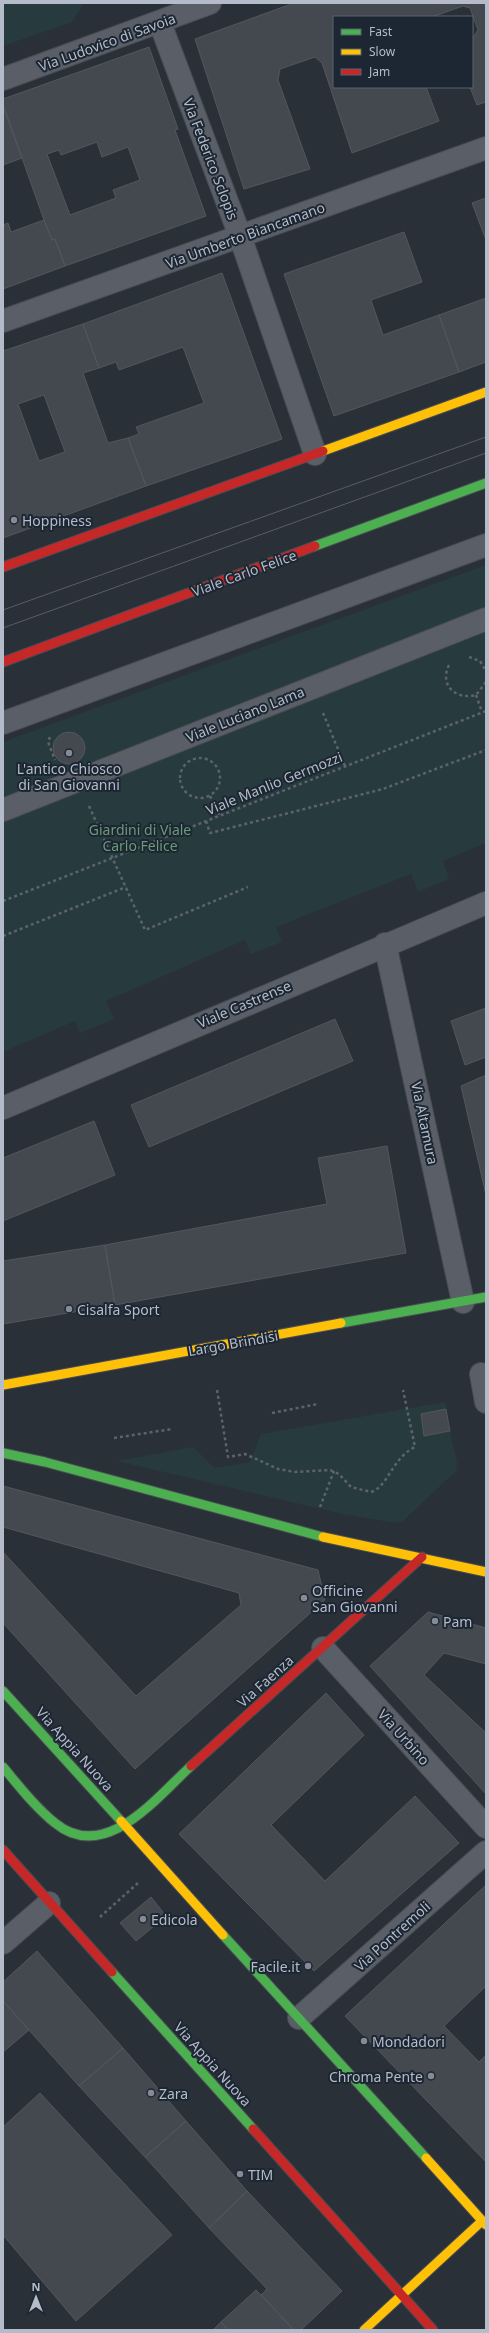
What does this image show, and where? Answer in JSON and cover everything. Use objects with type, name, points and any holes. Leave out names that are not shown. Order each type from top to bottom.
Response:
[{"type":"main road","points":[[3,567],[486,392]]},
{"type":"main road","name":"Viale Carlo Felice","points":[[3,662],[486,483]]},
{"type":"main road","name":"Largo Brindisi","points":[[3,1385],[486,1297]]},
{"type":"main road","points":[[3,1453],[45,1462],[343,1542],[486,1572]]},
{"type":"main road","name":"Via Faenza","points":[[126,1825],[422,1558]]},
{"type":"main road","name":"Via Appia Nuova","points":[[3,1691],[126,1825],[298,2018],[485,2221],[402,2296]]},
{"type":"main road","points":[[3,1767],[52,1822],[65,1832],[84,1837],[100,1838],[108,1836],[126,1825]]},
{"type":"main road","name":"Via Appia Nuova","points":[[3,1850],[433,2330]]},
{"type":"main road","points":[[364,2330],[402,2296]]},
{"type":"street","name":"Via Ludovico di Savoia","points":[[3,79],[160,23],[203,4]]},
{"type":"street","name":"Via Federico Sclopis","points":[[160,23],[240,236],[315,454]]},
{"type":"street","name":"Via Umberto Biancamano","points":[[3,321],[486,148]]},
{"type":"street","points":[[3,723],[486,546]]},
{"type":"street","name":"Viale Luciano Lama","points":[[3,810],[486,619]]},
{"type":"street","name":"Viale Castrense","points":[[3,1108],[385,944],[486,903]]},
{"type":"street","name":"Via Altamura","points":[[385,944],[463,1302]]},
{"type":"street","points":[[481,1374],[486,1402]]},
{"type":"street","name":"Via Urbino","points":[[323,1648],[486,1827]]},
{"type":"street","name":"Via Pontremoli","points":[[298,2018],[486,1852]]},
{"type":"street","points":[[3,1943],[49,1903]]},
{"type":"path","points":[[467,656],[480,661],[486,671]]},
{"type":"path","points":[[454,660],[446,671],[447,684],[450,690],[462,697],[476,695],[486,682]]},
{"type":"path","points":[[312,688],[345,766]]},
{"type":"path","points":[[476,695],[482,712]]},
{"type":"path","points":[[50,706],[56,723],[48,742],[59,770],[78,780],[144,930],[248,887]]},
{"type":"path","name":"Viale Manlio Germozzi","points":[[3,901],[486,710]]},
{"type":"path","points":[[206,821],[210,833],[226,829],[383,789],[486,750]]},
{"type":"path","points":[[194,758],[207,758],[217,767],[220,780],[219,786],[210,796],[197,798],[184,792],[179,779],[183,766],[187,761],[194,758]]},
{"type":"path","points":[[210,796],[220,816]]},
{"type":"path","points":[[3,936],[126,887]]},
{"type":"path","points":[[217,1390],[228,1457],[245,1454],[278,1469],[295,1472],[324,1469],[334,1472],[347,1484],[357,1490],[371,1492],[377,1490],[402,1456],[415,1447],[403,1390]]},
{"type":"path","points":[[272,1413],[318,1404]]},
{"type":"path","points":[[114,1438],[172,1429]]},
{"type":"path","points":[[318,1510],[334,1472]]},
{"type":"path","points":[[96,1920],[141,1880]]},
{"type":"green space","points":[[3,3],[84,3],[72,22],[3,46]]},
{"type":"green space","name":"Giardini di Viale Carlo Felice","points":[[486,565],[486,843],[443,861],[449,879],[418,892],[411,874],[276,927],[282,942],[251,954],[245,940],[106,1001],[114,1019],[80,1033],[75,1021],[3,1052],[3,742]]},
{"type":"green space","points":[[445,1402],[446,1409],[421,1414],[425,1436],[450,1431],[457,1463],[456,1471],[403,1521],[395,1523],[343,1514],[117,1461],[193,1447],[214,1468],[250,1462],[261,1434]]},
{"type":"building","points":[[294,3],[486,3],[486,102],[477,105],[470,88],[473,88],[473,38],[478,30],[470,8],[463,6],[435,16],[333,16],[333,88],[426,88],[439,121],[352,153],[322,63],[315,57],[280,69],[278,80],[310,169],[244,189],[195,39]]},
{"type":"building","points":[[149,47],[178,129],[175,130],[206,216],[65,266],[55,239],[52,240],[44,220],[3,104],[3,99]],"holes":[[[97,142],[102,157],[128,147],[140,180],[113,190],[116,198],[70,215],[47,154],[59,150],[61,155]]]},
{"type":"building","points":[[3,107],[22,158],[3,165]]},
{"type":"building","points":[[486,198],[486,240],[472,203]]},
{"type":"building","points":[[44,220],[52,240],[55,239],[65,266],[3,289],[3,225],[8,223],[11,232]]},
{"type":"building","points":[[404,232],[422,282],[371,300],[383,335],[439,315],[459,372],[334,416],[284,274]]},
{"type":"building","points":[[222,273],[282,439],[146,486],[128,438],[139,434],[136,427],[204,403],[183,347],[119,370],[116,362],[99,368],[83,324]]},
{"type":"building","points":[[486,298],[486,362],[459,372],[439,315]]},
{"type":"building","points":[[83,324],[99,368],[83,373],[108,443],[128,438],[146,486],[3,538],[3,351]],"holes":[[[44,395],[65,452],[39,461],[18,404]]]},
{"type":"building","name":"L'antico Chiosco di San Giovanni","points":[[66,732],[72,732],[81,736],[85,748],[81,760],[72,764],[66,764],[57,760],[53,751],[53,745],[57,736]]},
{"type":"building","points":[[486,1008],[486,1057],[465,1065],[451,1021]]},
{"type":"building","points":[[335,1019],[353,1061],[149,1147],[131,1105]]},
{"type":"building","points":[[486,1075],[486,1195],[461,1086]]},
{"type":"building","points":[[94,1121],[115,1175],[3,1221],[3,1158]]},
{"type":"building","points":[[387,1146],[406,1253],[115,1305],[105,1245],[327,1204],[318,1158]]},
{"type":"building","points":[[105,1245],[115,1305],[3,1324],[3,1261]]},
{"type":"building","points":[[446,1409],[450,1431],[424,1436],[421,1414]]},
{"type":"building","points":[[3,1486],[318,1570],[325,1600],[135,1769],[3,1623],[3,1552],[136,1696],[241,1605],[239,1593],[3,1527]]},
{"type":"building","points":[[428,1612],[486,1628],[486,1664],[444,1653],[424,1675],[486,1733],[486,1794],[370,1666]]},
{"type":"building","points":[[326,1693],[364,1735],[271,1825],[325,1881],[415,1796],[459,1843],[314,1971],[179,1834]]},
{"type":"building","points":[[486,1885],[486,1986],[444,2026],[479,2062],[486,2055],[486,2162],[345,2016]]},
{"type":"building","name":"Edicola","points":[[151,1897],[166,1916],[136,1941],[120,1923]]},
{"type":"building","points":[[37,1951],[123,2048],[79,2086],[3,2001],[3,1982]]},
{"type":"building","points":[[3,2001],[29,2030],[3,2052]]},
{"type":"building","points":[[123,2048],[186,2121],[145,2157],[79,2086]]},
{"type":"building","points":[[40,2093],[172,2235],[76,2321],[3,2235],[3,2127]]},
{"type":"building","points":[[186,2121],[247,2191],[209,2228],[145,2157]]},
{"type":"building","points":[[247,2191],[342,2291],[301,2330],[294,2330],[261,2295],[267,2289],[209,2228]]},
{"type":"building","points":[[256,2290],[294,2330],[228,2330],[221,2322]]},
{"type":"building","points":[[221,2322],[228,2330],[213,2330]]},
{"type":"tram line","points":[[3,610],[486,437]]},
{"type":"tram line","points":[[3,628],[486,453]]},
{"type":"traffic: fast","points":[[315,546],[486,483]]},
{"type":"traffic: fast","points":[[341,1323],[486,1297]]},
{"type":"traffic: fast","points":[[3,1453],[45,1462],[323,1537]]},
{"type":"traffic: fast","points":[[3,1691],[121,1821]]},
{"type":"traffic: fast","points":[[3,1767],[21,1789],[55,1823],[74,1834],[92,1836],[111,1831],[129,1822],[146,1809],[191,1766]]},
{"type":"traffic: fast","points":[[223,1935],[426,2158]]},
{"type":"traffic: fast","points":[[112,1972],[253,2129]]},
{"type":"traffic: slow","points":[[323,451],[486,392]]},
{"type":"traffic: slow","points":[[3,1385],[341,1323]]},
{"type":"traffic: slow","points":[[323,1537],[486,1572]]},
{"type":"traffic: slow","points":[[121,1821],[223,1935]]},
{"type":"traffic: slow","points":[[426,2158],[486,2225]]},
{"type":"traffic: slow","points":[[364,2330],[482,2221]]},
{"type":"traffic: jam","points":[[3,567],[323,451]]},
{"type":"traffic: jam","points":[[3,662],[315,546]]},
{"type":"traffic: jam","points":[[191,1766],[422,1557]]},
{"type":"traffic: jam","points":[[3,1850],[112,1972]]},
{"type":"traffic: jam","points":[[253,2129],[433,2330]]},
{"type":"place","name":"Hoppiness","points":[[14,520]]},
{"type":"place","name":"L'antico Chiosco di San Giovanni","points":[[69,753]]},
{"type":"place","name":"Cisalfa Sport","points":[[69,1309]]},
{"type":"place","name":"Officine San Giovanni","points":[[304,1598]]},
{"type":"place","name":"Pam","points":[[435,1621]]},
{"type":"place","name":"Edicola","points":[[143,1919]]},
{"type":"place","name":"Facile.it","points":[[308,1966]]},
{"type":"place","name":"Mondadori","points":[[364,2041]]},
{"type":"place","name":"Chroma Pente","points":[[431,2076]]},
{"type":"place","name":"Zara","points":[[151,2093]]},
{"type":"place","name":"TIM","points":[[240,2174]]}]
